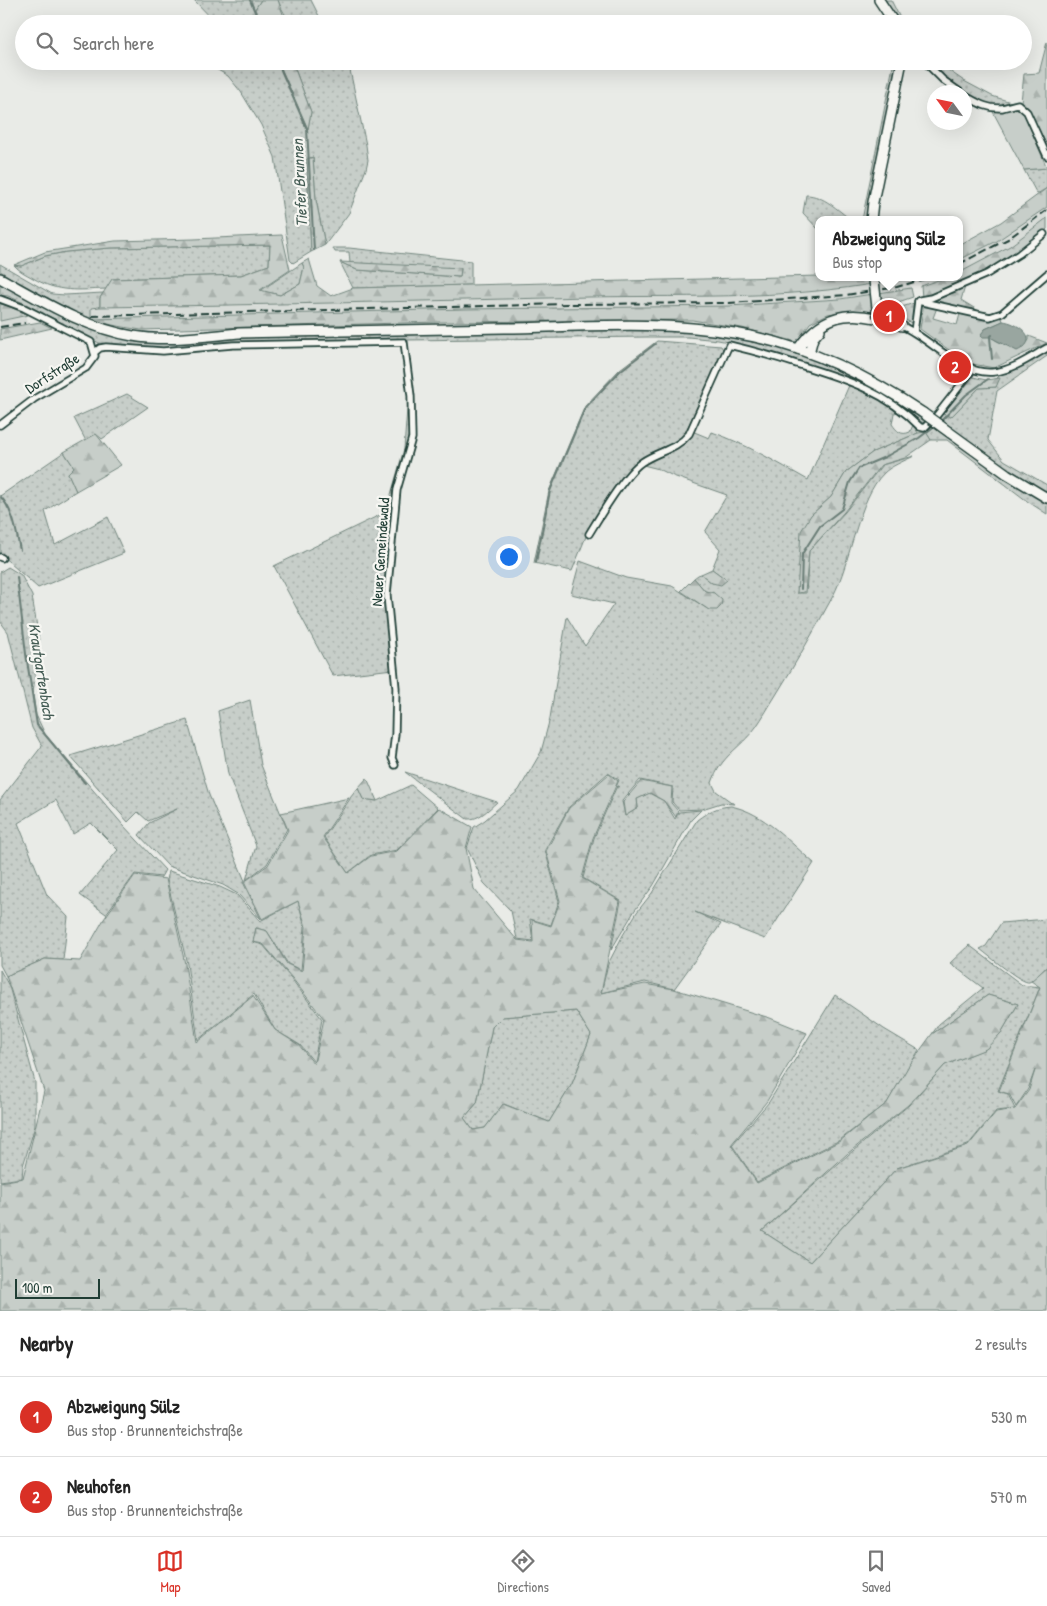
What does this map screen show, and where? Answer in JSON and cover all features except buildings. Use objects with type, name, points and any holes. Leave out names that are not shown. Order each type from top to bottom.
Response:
[{"type":"main road","points":[[879,0],[889,15]]},
{"type":"main road","points":[[871,216],[900,70]]},
{"type":"main road","points":[[0,278],[94,326],[133,336],[154,338],[240,333],[664,326],[699,328],[733,333],[798,349],[863,376],[893,393],[1007,474],[1047,498]]},
{"type":"main road","points":[[874,281],[878,317]]},
{"type":"main road","points":[[798,349],[816,327],[836,318],[878,317],[902,326]]},
{"type":"main road","points":[[809,353],[813,338],[819,330],[836,318]]},
{"type":"street","points":[[933,70],[950,85]]},
{"type":"street","points":[[972,100],[988,107],[1004,108],[1018,104],[1027,112],[1047,156]]},
{"type":"street","points":[[918,300],[931,298],[987,274],[1019,254],[1044,234]]},
{"type":"street","points":[[918,300],[990,317],[1002,313],[1047,274]]},
{"type":"street","name":"Dorfstraße","points":[[0,299],[24,308],[91,342],[95,352],[95,356],[86,368],[34,399],[0,425]]},
{"type":"street","points":[[914,332],[918,300]]},
{"type":"street","points":[[902,326],[914,332],[957,362],[983,372],[994,372],[1020,363],[1047,348]]},
{"type":"street","name":"Neuer Gemeindewald","points":[[95,352],[100,348],[106,347],[163,351],[234,345],[404,342],[411,396],[412,438],[397,490],[388,595],[396,688],[395,734],[392,758],[395,765]]},
{"type":"street","points":[[589,534],[633,470],[642,462],[682,442],[689,434],[729,346],[757,351],[860,385],[887,400],[920,427],[924,428],[937,415],[972,368]]},
{"type":"shaded area","points":[[1047,207],[1047,218],[1010,246],[963,271],[963,258],[997,241]]},
{"type":"shaded area","points":[[884,281],[908,281],[911,288],[840,299],[729,306],[464,309],[91,319],[91,308],[100,307],[666,295],[735,296],[788,294],[845,288]]},
{"type":"shaded area","points":[[920,281],[935,281],[921,286]]},
{"type":"shaded area","points":[[26,316],[27,325],[0,329],[0,321]]},
{"type":"shaded area","points":[[1003,321],[1021,328],[1028,337],[1028,342],[1024,347],[1017,351],[990,337],[982,337],[981,334],[985,329]]},
{"type":"green space","points":[[194,0],[261,0],[255,9],[257,15],[208,15]]},
{"type":"green space","points":[[261,0],[278,0],[284,15],[257,15],[255,9]]},
{"type":"green space","points":[[278,0],[311,0],[318,15],[286,15]]},
{"type":"green space","points":[[882,0],[891,0],[898,15],[891,15]]},
{"type":"green space","points":[[1047,42],[1047,146],[1029,109],[1021,102],[1024,74],[1039,73]]},
{"type":"green space","points":[[218,70],[282,70],[308,128],[311,112],[295,70],[350,70],[366,145],[368,160],[366,169],[349,213],[325,245],[316,200],[313,157],[307,159],[311,252],[293,263],[290,260],[275,157],[261,125],[241,92],[228,76]]},
{"type":"green space","points":[[282,70],[295,70],[311,112],[308,129]]},
{"type":"green space","points":[[892,70],[897,70],[871,216],[863,216]]},
{"type":"green space","points":[[935,70],[948,70],[971,85],[952,85]]},
{"type":"green space","points":[[972,85],[992,96],[1014,103],[989,106],[972,96]]},
{"type":"green space","points":[[1016,107],[1023,111],[1047,168],[1024,170],[992,110]]},
{"type":"green space","points":[[313,157],[316,200],[325,245],[311,252],[307,159]]},
{"type":"green space","points":[[1047,168],[1047,188],[1037,194],[1024,170]]},
{"type":"green space","points":[[1047,188],[1047,207],[997,241],[963,258],[963,243],[1001,222]]},
{"type":"green space","points":[[806,195],[824,200],[846,216],[815,216],[815,226],[803,213]]},
{"type":"green space","points":[[1047,218],[1047,229],[1029,245],[999,264],[967,280],[961,300],[979,311],[991,313],[1002,318],[1003,321],[985,329],[997,341],[1006,345],[1023,348],[1029,340],[1029,336],[1047,343],[994,368],[967,363],[920,329],[923,309],[921,286],[935,281],[963,281],[963,271],[1010,246]],"holes":[[[939,302],[955,307],[960,314],[957,325],[933,318]]]},
{"type":"green space","points":[[282,235],[290,270],[260,290],[280,295],[300,284],[304,267],[302,263],[309,259],[317,286],[331,296],[353,288],[815,276],[815,281],[888,281],[828,290],[748,295],[100,307],[100,298],[112,279],[241,275],[269,265],[270,245],[110,248],[66,252],[45,256],[21,266],[14,265],[45,252],[115,241]]},
{"type":"green space","points":[[270,245],[269,265],[241,275],[113,279],[106,289],[68,290],[51,286],[25,274],[14,265],[21,266],[45,256],[66,252],[110,248]]},
{"type":"green space","points":[[333,248],[349,248],[471,261],[471,285],[353,288],[340,262],[357,270],[460,277],[461,269],[350,263],[349,252],[335,252]]},
{"type":"green space","points":[[340,262],[461,268],[460,277],[357,270]]},
{"type":"green space","points":[[302,263],[304,267],[300,284],[280,295],[260,291]]},
{"type":"green space","points":[[0,264],[52,294],[103,293],[100,298],[100,307],[91,308],[91,319],[79,315],[44,298],[0,271]]},
{"type":"green space","points":[[0,284],[78,325],[136,342],[167,343],[220,337],[306,334],[663,329],[728,336],[786,350],[850,373],[892,397],[925,422],[923,423],[884,395],[860,382],[744,345],[718,340],[688,337],[647,337],[329,341],[186,349],[140,348],[99,343],[26,304],[8,296],[0,295]]},
{"type":"green space","points":[[911,288],[913,297],[869,312],[853,310],[828,314],[810,323],[797,342],[742,328],[692,320],[439,322],[141,330],[91,319],[464,309],[729,306],[840,299]]},
{"type":"green space","points":[[914,303],[913,324],[884,313]]},
{"type":"green space","points":[[0,304],[6,305],[28,315],[0,321]]},
{"type":"green space","points":[[40,322],[52,328],[0,340],[0,329]]},
{"type":"green space","points":[[657,341],[721,346],[724,351],[683,437],[675,445],[639,460],[587,534],[572,571],[534,563],[549,491],[585,406],[620,369]]},
{"type":"green space","points":[[1047,350],[1047,356],[997,391],[988,440],[1004,460],[1047,485],[1047,493],[1006,469],[944,423],[938,431],[1004,477],[1047,503],[1047,514],[947,440],[931,440],[926,432],[943,414],[951,417],[979,388],[996,387],[999,378],[996,379],[999,376]]},
{"type":"green space","points":[[973,377],[986,380],[1000,378],[996,387],[979,388],[951,417],[943,414]]},
{"type":"green space","points":[[850,383],[899,412],[894,413],[892,424],[899,432],[910,432],[913,425],[918,433],[873,452],[846,472],[831,497],[811,515],[797,593],[806,593],[809,551],[845,512],[882,465],[914,456],[887,470],[875,484],[861,514],[845,566],[833,596],[759,723],[750,735],[725,759],[716,773],[712,783],[716,791],[734,804],[721,803],[702,809],[679,810],[672,802],[673,787],[640,780],[622,801],[625,816],[638,808],[637,799],[649,793],[664,801],[675,819],[679,812],[701,810],[691,820],[653,886],[635,910],[611,950],[621,901],[583,878],[594,838],[616,788],[619,786],[616,787],[619,780],[608,773],[569,807],[545,850],[559,901],[551,925],[530,919],[533,941],[517,939],[511,911],[484,883],[467,848],[474,827],[485,820],[519,790],[541,752],[550,718],[567,617],[585,646],[614,604],[571,594],[580,561],[626,578],[672,586],[709,610],[714,593],[705,591],[694,578],[701,574],[712,583],[727,580],[712,569],[720,549],[705,532],[727,495],[673,476],[659,469],[643,465],[683,444],[692,431],[709,438],[712,432],[773,460],[808,480]]},
{"type":"green space","points":[[127,394],[148,407],[102,439],[96,434],[86,441],[74,418]]},
{"type":"green space","points":[[407,408],[411,431],[397,481],[391,512],[386,589],[383,591],[393,669],[333,676],[274,566],[386,512],[404,449]]},
{"type":"green space","points":[[926,432],[931,440],[905,458],[881,465],[844,512],[809,551],[805,592],[797,593],[801,531],[811,515],[831,497],[846,472],[873,452],[918,433]]},
{"type":"green space","points":[[96,434],[121,465],[76,491],[68,473],[74,467],[64,452]]},
{"type":"green space","points":[[64,452],[74,467],[68,473],[76,491],[45,511],[55,545],[108,517],[124,553],[38,588],[0,554],[0,496]]},
{"type":"green space","points":[[8,567],[21,575],[32,596],[39,640],[33,694],[36,715],[45,734],[123,825],[165,870],[161,877],[135,874],[106,914],[80,895],[118,850],[91,823],[73,834],[56,800],[18,823],[47,895],[68,917],[63,960],[45,959],[6,976],[0,965],[0,800],[42,746],[32,728],[8,632],[0,621],[0,572]]},
{"type":"green space","points":[[712,569],[727,580],[721,585],[712,583],[701,574]]},
{"type":"green space","points":[[694,578],[705,591],[714,593],[722,600],[721,606],[717,610],[709,610],[681,591]]},
{"type":"green space","points":[[250,700],[261,765],[287,829],[267,864],[246,880],[256,846],[228,774],[218,711]]},
{"type":"green space","points":[[187,720],[209,795],[245,881],[243,882],[261,919],[238,894],[223,885],[168,866],[139,835],[149,823],[177,809],[148,821],[138,812],[128,822],[70,756]]},
{"type":"green space","points":[[405,772],[497,802],[479,816],[467,819]]},
{"type":"green space","points":[[609,774],[618,781],[593,838],[582,878],[620,901],[601,993],[645,984],[674,989],[770,1018],[807,1033],[767,1101],[731,1145],[757,1183],[840,1141],[887,1103],[908,1067],[932,1034],[988,995],[1018,1004],[1001,1033],[986,1049],[945,1065],[908,1105],[847,1154],[762,1231],[810,1262],[897,1168],[968,1146],[996,1112],[1015,1109],[1029,1090],[1035,1070],[1028,1089],[1016,1107],[1009,1094],[999,1091],[1040,987],[1031,981],[1047,967],[1047,1311],[0,1311],[0,1182],[23,1178],[44,1091],[6,976],[45,959],[80,961],[104,919],[135,875],[166,879],[185,964],[197,1042],[253,996],[275,1030],[299,1045],[314,1064],[324,1019],[263,944],[253,942],[256,928],[267,931],[287,964],[302,971],[306,927],[298,901],[262,919],[244,882],[268,865],[288,830],[281,813],[349,798],[323,837],[348,873],[371,856],[397,851],[439,808],[472,827],[466,848],[474,889],[517,940],[533,942],[532,920],[551,926],[560,901],[546,851],[569,808]],"holes":[[[576,1011],[591,1035],[572,1084],[549,1122],[503,1104],[485,1128],[473,1130],[464,1118],[477,1103],[492,1027],[502,1017]]]},
{"type":"green space","points":[[367,778],[377,801],[363,799],[358,788]]},
{"type":"green space","points":[[641,781],[672,787],[671,803],[678,811],[676,817],[664,801],[650,793],[637,799],[638,808],[625,816],[623,802]]},
{"type":"green space","points":[[411,785],[438,808],[397,850],[371,855],[348,873],[324,837],[350,798],[358,788],[363,799],[377,801]]},
{"type":"green space","points":[[731,806],[755,815],[766,822],[814,863],[765,939],[695,912],[721,924],[674,989],[645,982],[601,993],[608,964],[623,935],[637,912],[652,893],[697,820],[713,810]]},
{"type":"green space","points":[[169,871],[220,887],[237,895],[260,921],[298,901],[305,927],[301,970],[288,964],[267,931],[256,928],[253,942],[263,945],[322,1019],[314,1062],[300,1045],[275,1030],[254,994],[198,1040],[187,964],[167,880]]},
{"type":"green space","points":[[1047,919],[1047,966],[1029,982],[1020,979],[980,949],[986,946],[1001,923]]},
{"type":"green space","points":[[969,945],[1022,985],[1040,987],[998,1091],[1008,1094],[1015,1109],[996,1111],[968,1145],[897,1168],[810,1262],[762,1231],[848,1155],[909,1105],[945,1065],[985,1049],[1001,1033],[1018,1004],[988,995],[932,1034],[939,1024],[983,988],[950,963]]},
{"type":"green space","points":[[0,970],[9,986],[35,1082],[35,1126],[23,1166],[22,1178],[0,1181]]},
{"type":"green space","points":[[835,995],[884,1029],[919,1050],[887,1103],[840,1140],[757,1182],[732,1145],[769,1102]]},
{"type":"green space","points":[[576,1011],[591,1035],[572,1084],[549,1122],[504,1104],[485,1128],[473,1130],[464,1118],[477,1103],[492,1027],[501,1017]]},
{"type":"waterway","name":"Tiefer Brunnen","points":[[250,0],[256,15]]},
{"type":"waterway","name":"Tiefer Brunnen","points":[[281,70],[307,129],[314,250]]},
{"type":"waterway","points":[[992,335],[990,337],[992,359]]},
{"type":"waterway","points":[[536,562],[550,491],[585,408],[620,371],[655,344]]},
{"type":"waterway","points":[[940,422],[966,395],[988,379]]},
{"type":"waterway","points":[[801,589],[802,554],[820,526],[842,509],[850,482],[859,468],[885,457],[919,438],[936,425]]},
{"type":"waterway","name":"Krautgartenbach","points":[[0,496],[11,515],[20,550]]},
{"type":"waterway","name":"Krautgartenbach","points":[[17,577],[37,725],[85,783]]},
{"type":"railway","points":[[963,262],[1008,239],[1047,210]]},
{"type":"railway","points":[[92,316],[567,304],[729,303],[846,295],[897,287],[917,281]]},
{"type":"railway","points":[[0,327],[25,323]]},
{"type":"place","name":"Abzweigung Sülz","points":[[889,316]]},
{"type":"place","name":"Neuhofen","points":[[955,367]]}]
